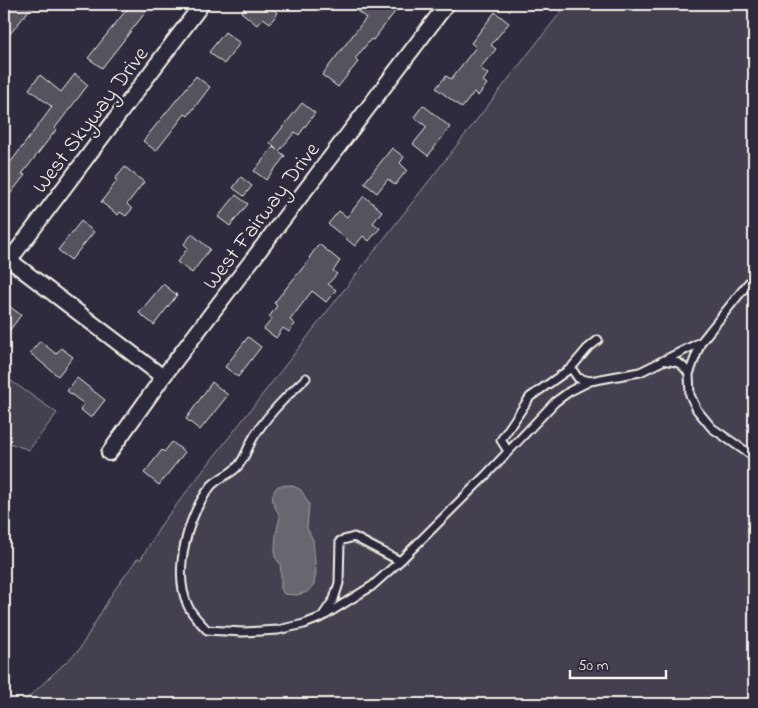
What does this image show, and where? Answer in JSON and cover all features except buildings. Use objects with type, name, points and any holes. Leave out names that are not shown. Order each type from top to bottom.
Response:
[{"type":"street","name":"West Skyway Drive","points":[[6,258],[202,4]]},
{"type":"street","name":"West Fairway Drive","points":[[109,453],[163,378],[447,4]]},
{"type":"street","points":[[6,258],[163,378]]},
{"type":"lane","points":[[754,276],[701,342],[689,374],[690,395],[697,410],[712,428],[754,457]]},
{"type":"lane","points":[[508,451],[501,440],[530,397],[570,368],[598,340]]},
{"type":"lane","points":[[306,378],[281,402],[257,432],[236,470],[220,478],[212,486],[203,499],[191,525],[182,555],[183,591],[188,606],[196,619],[207,630],[243,632],[278,630],[304,624],[322,617],[372,586],[400,561],[486,475],[555,402],[570,390],[590,381],[640,372],[701,342]]},
{"type":"lane","points":[[665,361],[674,361],[681,364],[689,374]]},
{"type":"lane","points":[[570,368],[578,378],[590,381]]},
{"type":"lane","points":[[322,617],[334,599],[339,582],[340,540],[354,536],[400,561]]},
{"type":"shaded area","points":[[567,4],[754,4],[754,704],[21,704],[79,650],[113,592],[137,559],[141,559],[163,522]]},
{"type":"shaded area","points":[[4,376],[57,413],[29,450],[4,441]]},
{"type":"shaded area","points":[[291,485],[301,490],[309,504],[307,528],[313,540],[316,573],[314,584],[307,592],[297,595],[284,594],[281,589],[280,564],[275,557],[276,534],[280,517],[272,498],[278,486]]}]
